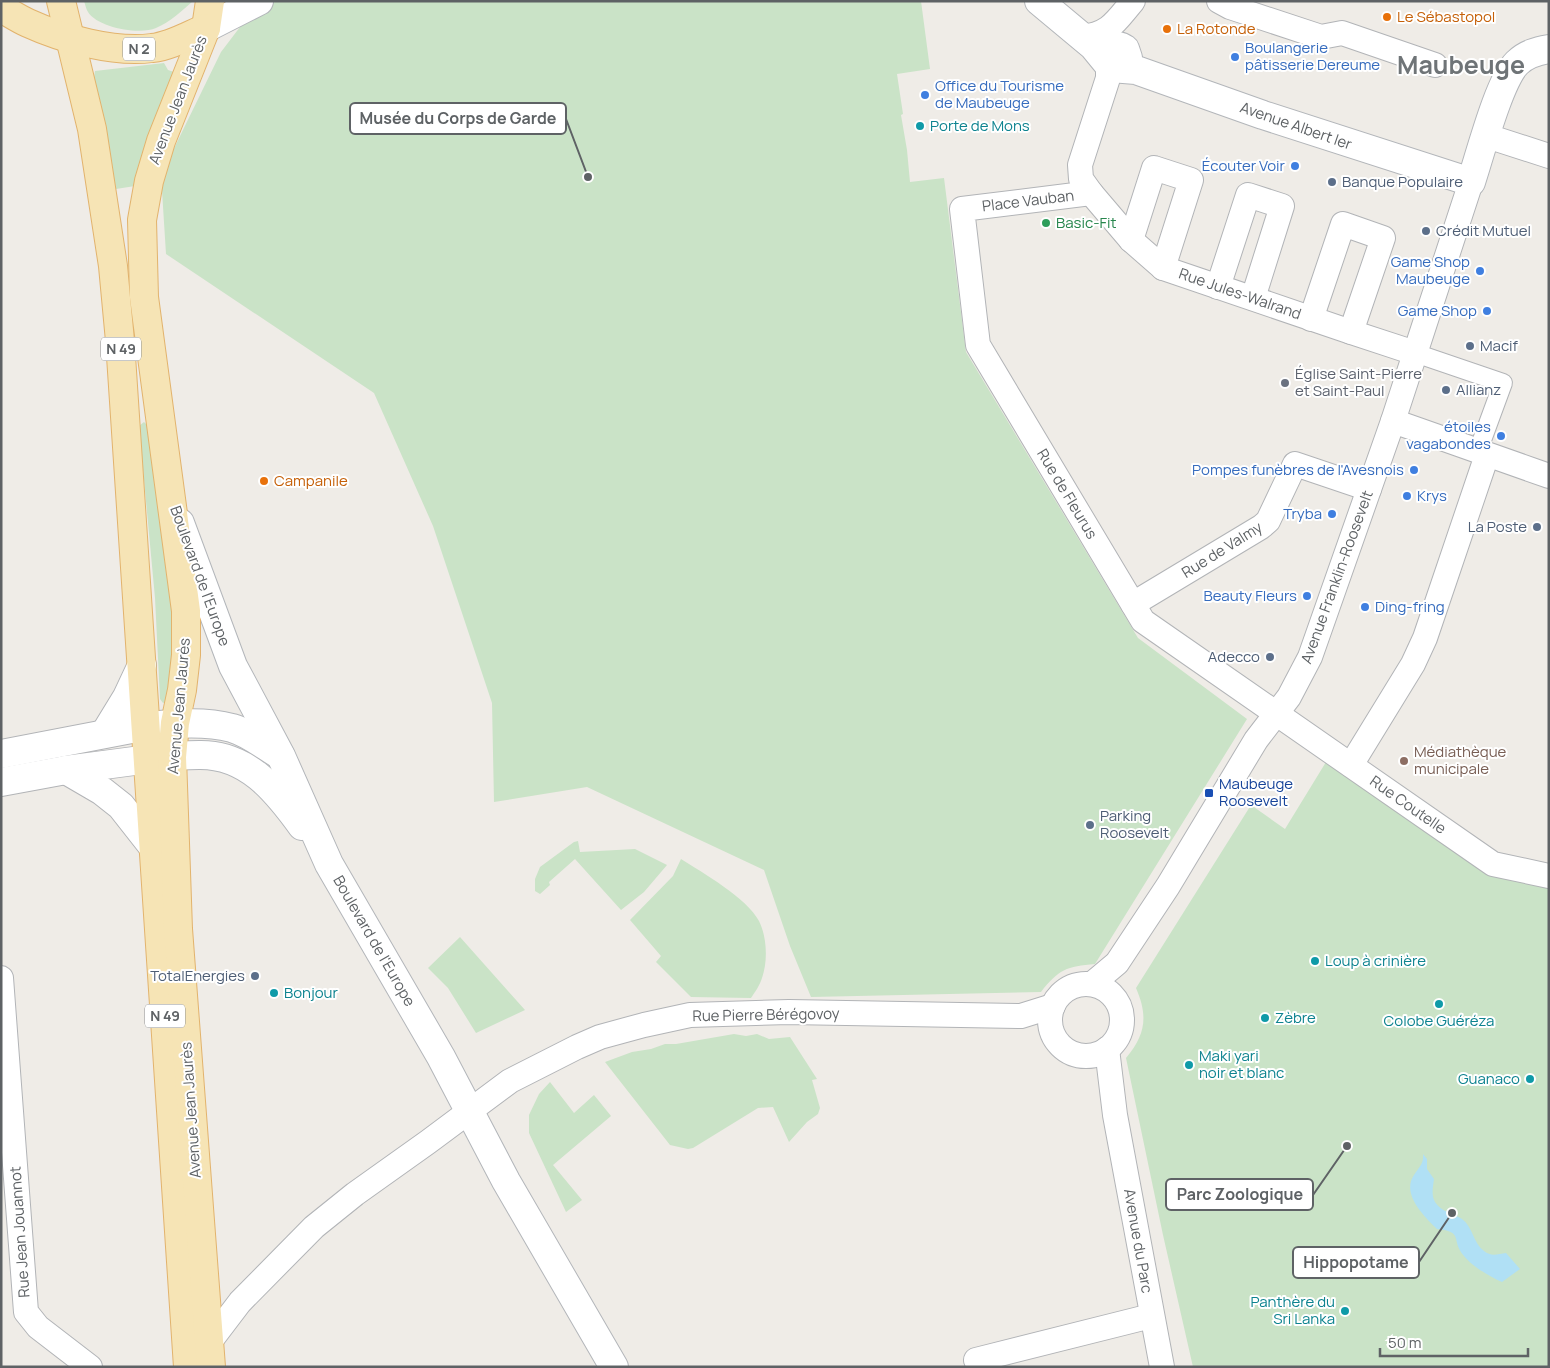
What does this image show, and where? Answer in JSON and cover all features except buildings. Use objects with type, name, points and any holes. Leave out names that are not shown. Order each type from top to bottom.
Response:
[{"type":"main road","name":"Avenue Jean Jaurès","points":[[61,1],[92,128],[113,266],[130,473],[147,726],[160,758],[178,928],[210,1355]]},
{"type":"main road","name":"Avenue Jean Jaurès","points":[[189,1367],[154,848],[160,758],[175,723],[182,690],[186,655],[186,611],[144,297],[142,220],[148,181],[161,140],[206,28],[210,1]]},
{"type":"main road","points":[[206,28],[260,1]]},
{"type":"main road","points":[[1039,1],[1082,37]]},
{"type":"main road","name":"N 2","points":[[1,8],[28,23],[69,38],[127,49],[153,48],[167,45],[206,28]]},
{"type":"main road","name":"Avenue Albert Ier","points":[[1082,37],[1094,43],[1118,63],[1263,115],[1472,182]]},
{"type":"main road","points":[[1472,182],[1500,98],[1516,64],[1526,56],[1537,51],[1549,49]]},
{"type":"main road","name":"Boulevard de l'Europe","points":[[171,498],[233,666],[281,756],[329,864],[441,1058],[506,1181],[614,1367]]},
{"type":"main road","points":[[105,733],[142,665]]},
{"type":"main road","points":[[1,754],[147,726],[201,723],[234,728],[281,756]]},
{"type":"main road","points":[[1,782],[66,770],[160,758],[200,754],[220,757],[240,764],[260,776],[287,806],[329,864]]},
{"type":"main road","points":[[66,770],[102,791],[121,806],[154,848]]},
{"type":"street","points":[[1227,3],[1321,37],[1342,33],[1435,65]]},
{"type":"street","points":[[1082,37],[1096,36],[1111,28],[1126,9]]},
{"type":"street","points":[[1118,63],[1120,33],[1126,9]]},
{"type":"street","name":"Place Vauban","points":[[962,209],[1091,193],[1081,178],[1080,165],[1118,63]]},
{"type":"street","points":[[1487,136],[1549,156]]},
{"type":"street","points":[[1131,240],[1154,168],[1191,180],[1163,268]]},
{"type":"street","name":"Avenue Franklin-Roosevelt","points":[[1102,989],[1116,963],[1168,886],[1256,740],[1289,697],[1310,657],[1393,421],[1472,182]]},
{"type":"street","name":"Rue Jules-Walrand","points":[[1091,193],[1131,240],[1163,268],[1416,353]]},
{"type":"street","points":[[1218,286],[1248,195],[1282,206],[1252,298]]},
{"type":"street","name":"Rue de Fleurus","points":[[962,209],[978,345],[1142,621],[1277,713]]},
{"type":"street","points":[[1312,319],[1343,224],[1383,238],[1351,332]]},
{"type":"street","points":[[1351,765],[1412,664],[1425,638],[1503,383],[1416,353]]},
{"type":"street","points":[[1393,421],[1549,476]]},
{"type":"street","name":"Rue de Valmy","points":[[1133,604],[1268,521],[1295,464],[1369,489]]},
{"type":"street","name":"Rue Coutelle","points":[[1277,713],[1493,864],[1549,876]]},
{"type":"street","name":"Rue Jean Jouannot","points":[[1,978],[26,1312],[38,1327],[90,1367]]},
{"type":"street","points":[[1080,984],[1102,989],[1119,1005],[1122,1017],[1121,1029],[1116,1040],[1098,1052],[1078,1054],[1068,1050],[1060,1044],[1054,1035],[1052,1016],[1060,996],[1068,988],[1080,984]]},
{"type":"street","name":"Rue Pierre Bérégovoy","points":[[189,1367],[210,1355],[240,1302],[314,1227],[355,1194],[510,1081],[577,1047],[609,1035],[690,1015],[789,1012],[1052,1016]]},
{"type":"street","name":"Avenue du Parc","points":[[1098,1052],[1115,1115],[1162,1367]]},
{"type":"street","points":[[976,1360],[1151,1316]]},
{"type":"green space","points":[[84,1],[193,1],[161,26],[140,31],[120,29],[93,18],[88,12]]},
{"type":"green space","points":[[280,1],[921,1],[930,69],[897,74],[903,114],[901,115],[910,182],[944,178],[966,352],[1138,638],[1247,719],[1095,964],[1064,970],[1041,992],[811,997],[790,946],[764,870],[587,787],[494,802],[492,703],[433,526],[374,393],[166,254],[161,175],[221,52],[256,6]]},
{"type":"green space","points":[[164,63],[168,70],[174,72],[146,143],[135,186],[116,189],[94,77],[95,71]]},
{"type":"green space","points":[[144,422],[148,426],[171,582],[176,639],[168,701],[163,703],[160,699],[155,598],[139,426]]},
{"type":"green space","points":[[1326,762],[1495,874],[1549,886],[1549,1367],[1193,1367],[1126,1058],[1138,1041],[1143,1024],[1142,1007],[1136,988],[1251,805],[1285,829]]},
{"type":"green space","points":[[578,841],[580,852],[635,849],[667,865],[644,892],[621,910],[575,859],[549,882],[550,885],[540,894],[535,891],[535,879],[540,867]]},
{"type":"green space","points":[[681,859],[735,895],[753,912],[759,921],[766,949],[765,964],[761,981],[751,998],[691,997],[656,962],[661,956],[630,920],[673,876]]},
{"type":"green space","points":[[460,937],[525,1010],[476,1033],[448,988],[428,968]]},
{"type":"green space","points":[[734,1034],[746,1036],[757,1034],[769,1039],[790,1037],[817,1079],[812,1080],[820,1108],[818,1114],[807,1122],[789,1142],[773,1107],[758,1108],[693,1148],[688,1149],[670,1145],[605,1062],[632,1052],[651,1049],[665,1044],[676,1044]]},
{"type":"green space","points":[[550,1082],[574,1113],[594,1095],[611,1116],[553,1165],[582,1200],[566,1212],[529,1133],[529,1115],[539,1094]]},
{"type":"water","points":[[1423,1154],[1427,1159],[1427,1169],[1434,1179],[1433,1197],[1435,1202],[1444,1210],[1466,1222],[1480,1248],[1492,1255],[1506,1253],[1520,1269],[1502,1282],[1492,1277],[1467,1260],[1451,1232],[1437,1229],[1426,1218],[1412,1197],[1410,1190],[1414,1175],[1422,1163]]},
{"type":"place","name":"Le Sébastopol","points":[[1387,17]]},
{"type":"place","name":"La Rotonde","points":[[1167,29]]},
{"type":"place","name":"Boulangerie pâtisserie Dereume","points":[[1235,57]]},
{"type":"place","name":"Office du Tourisme de Maubeuge","points":[[925,95]]},
{"type":"place","name":"Porte de Mons","points":[[920,126]]},
{"type":"place","name":"Écouter Voir","points":[[1295,166]]},
{"type":"place","name":"Musée du Corps de Garde","points":[[588,177]]},
{"type":"place","name":"Banque Populaire","points":[[1332,182]]},
{"type":"place","name":"Basic-Fit","points":[[1046,223]]},
{"type":"place","name":"Crédit Mutuel","points":[[1426,231]]},
{"type":"place","name":"Game Shop Maubeuge","points":[[1480,271]]},
{"type":"place","name":"Game Shop","points":[[1487,311]]},
{"type":"place","name":"Macif","points":[[1470,346]]},
{"type":"place","name":"Église Saint-Pierre et Saint-Paul","points":[[1285,383]]},
{"type":"place","name":"Allianz","points":[[1446,390]]},
{"type":"place","name":"étoiles vagabondes","points":[[1501,436]]},
{"type":"place","name":"Pompes funèbres de l'Avesnois","points":[[1414,470]]},
{"type":"place","name":"Campanile","points":[[264,481]]},
{"type":"place","name":"Krys","points":[[1407,496]]},
{"type":"place","name":"Tryba","points":[[1332,514]]},
{"type":"place","name":"La Poste","points":[[1537,527]]},
{"type":"place","name":"Beauty Fleurs","points":[[1307,596]]},
{"type":"place","name":"Ding-fring","points":[[1365,607]]},
{"type":"place","name":"Adecco","points":[[1270,657]]},
{"type":"place","name":"Médiathèque municipale","points":[[1404,761]]},
{"type":"place","name":"Maubeuge Roosevelt","points":[[1209,793]]},
{"type":"place","name":"Parking Roosevelt","points":[[1090,825]]},
{"type":"place","name":"Loup à crinière","points":[[1315,961]]},
{"type":"place","name":"TotalEnergies","points":[[255,976]]},
{"type":"place","name":"Bonjour","points":[[274,993]]},
{"type":"place","name":"Colobe Guéréza","points":[[1439,1004]]},
{"type":"place","name":"Zèbre","points":[[1265,1018]]},
{"type":"place","name":"Maki yari noir et blanc","points":[[1189,1065]]},
{"type":"place","name":"Guanaco","points":[[1530,1079]]},
{"type":"place","name":"Parc Zoologique","points":[[1347,1146]]},
{"type":"place","name":"Hippopotame","points":[[1452,1213]]},
{"type":"place","name":"Panthère du Sri Lanka","points":[[1345,1311]]},
{"type":"district","name":"Maubeuge","points":[[1461,65]]}]
